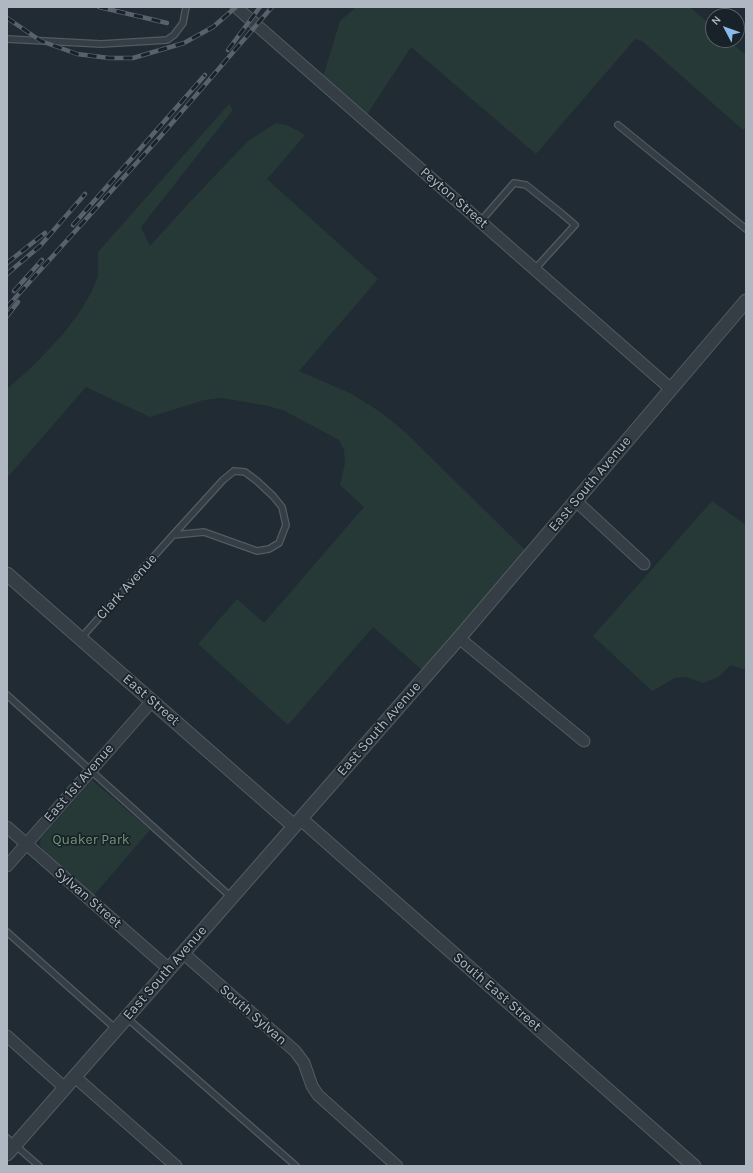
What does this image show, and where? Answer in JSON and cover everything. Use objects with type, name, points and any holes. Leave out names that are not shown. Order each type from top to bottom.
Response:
[{"type":"street","name":"Peyton Street","points":[[236,7],[671,389]]},
{"type":"street","name":"East South Avenue","points":[[10,1146],[75,1077],[459,638],[746,301]]},
{"type":"street","points":[[576,500],[644,564]]},
{"type":"street","name":"East Street","points":[[9,580],[297,822]]},
{"type":"street","points":[[459,638],[584,741]]},
{"type":"street","name":"East 1st Avenue","points":[[7,866],[152,701]]},
{"type":"street","name":"South East Street","points":[[297,822],[694,1166]]},
{"type":"street","name":"Sylvan Street","points":[[7,827],[169,969]]},
{"type":"street","name":"South Sylvan","points":[[183,953],[295,1051],[304,1063],[312,1086],[321,1099],[398,1166]]},
{"type":"street","points":[[7,1036],[65,1088]]},
{"type":"street","points":[[75,1077],[176,1166]]},
{"type":"lane","points":[[7,39],[101,44],[167,40],[174,35],[183,23],[186,7]]},
{"type":"lane","points":[[618,125],[746,229]]},
{"type":"lane","points":[[480,222],[514,183],[526,185],[570,221],[574,225],[572,230],[535,269]]},
{"type":"lane","name":"Clark Avenue","points":[[81,639],[223,480],[234,471],[245,472],[273,496],[282,507],[286,525],[279,543],[269,549],[257,551],[204,532],[173,536]]},
{"type":"lane","points":[[7,695],[92,769],[232,897]]},
{"type":"lane","points":[[7,932],[117,1029]]},
{"type":"lane","points":[[126,1018],[296,1166]]},
{"type":"lane","points":[[10,1146],[39,1166]]},
{"type":"green space","points":[[356,7],[690,7],[705,20],[705,48],[738,48],[746,55],[746,126],[743,130],[642,41],[635,39],[536,154],[411,47],[366,116],[323,77],[340,21]]},
{"type":"green space","points":[[229,104],[233,110],[141,227],[150,246],[248,141],[276,123],[287,125],[305,135],[267,179],[378,279],[299,371],[352,394],[382,413],[405,432],[526,551],[422,670],[373,627],[288,725],[198,644],[237,599],[264,623],[364,507],[340,485],[345,463],[344,450],[339,440],[283,410],[263,405],[222,398],[204,400],[150,417],[86,387],[7,478],[7,389],[34,365],[63,334],[79,313],[91,293],[98,276],[98,252]]},
{"type":"green space","points":[[712,501],[746,525],[746,668],[743,669],[731,665],[718,677],[703,683],[686,677],[675,678],[652,691],[593,636]]},
{"type":"green space","name":"Quaker Park","points":[[92,780],[150,830],[94,895],[42,849],[40,844],[41,838]]},
{"type":"railway","points":[[99,7],[167,23]]},
{"type":"railway","points":[[7,18],[41,41],[77,54],[109,58],[133,58],[184,43],[213,27],[236,7]]},
{"type":"railway","points":[[228,50],[260,7]]},
{"type":"railway","points":[[7,307],[160,137],[272,7]]},
{"type":"railway","points":[[73,225],[205,75]]},
{"type":"railway","points":[[7,274],[40,246],[85,194]]},
{"type":"railway","points":[[7,263],[45,233]]},
{"type":"railway","points":[[14,291],[42,260]]},
{"type":"railway","points":[[7,316],[18,302]]}]
